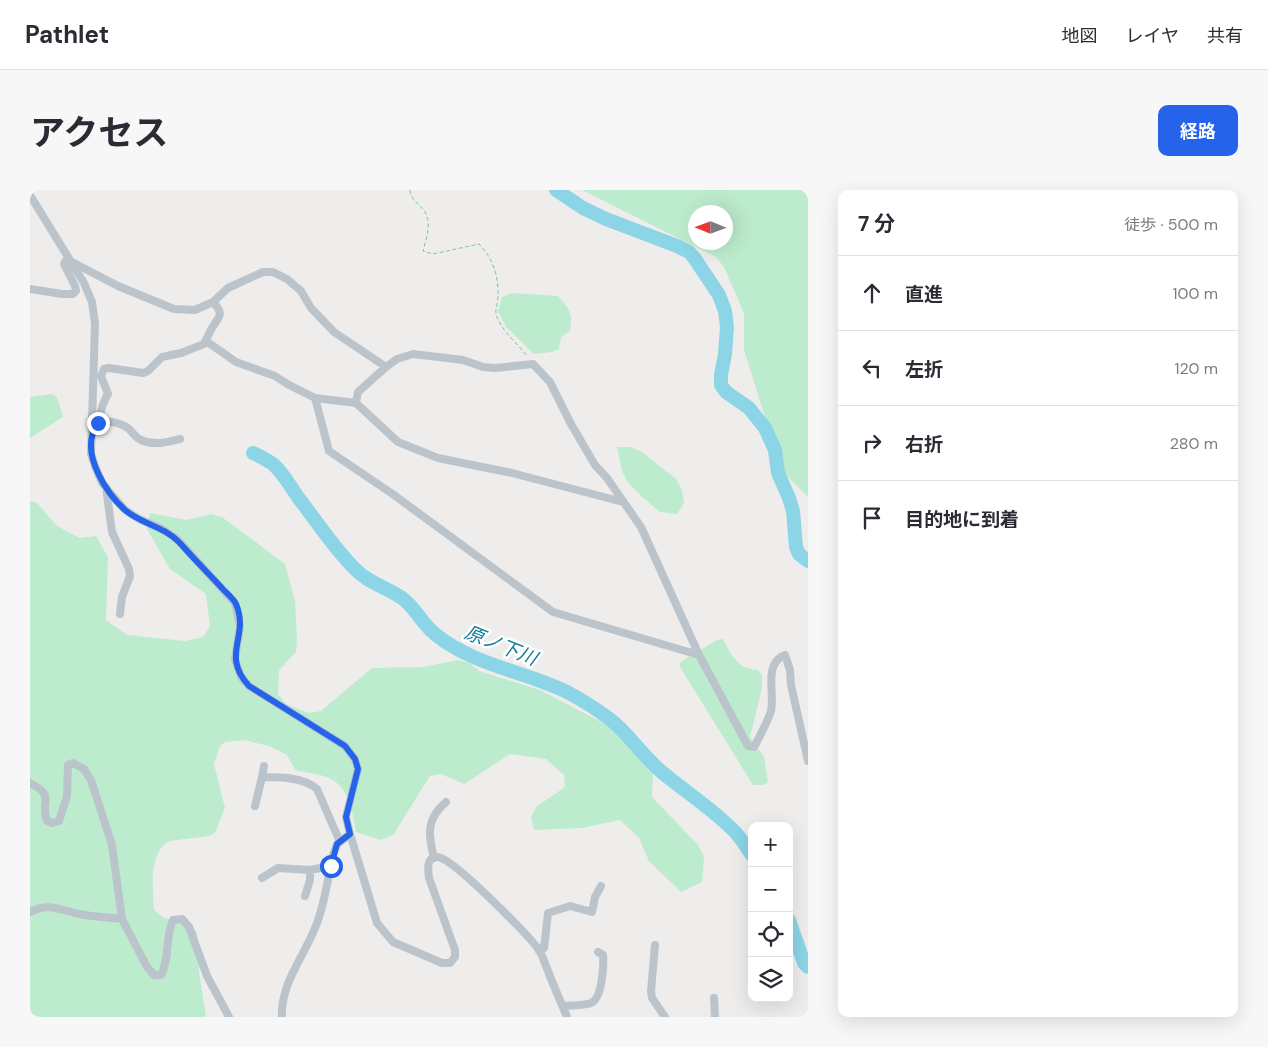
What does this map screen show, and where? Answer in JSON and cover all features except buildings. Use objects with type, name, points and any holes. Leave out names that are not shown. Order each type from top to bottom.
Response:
[{"type":"street","points":[[30,195],[84,283],[92,302],[95,324],[92,433],[94,466],[106,487],[125,510],[139,519],[162,529],[176,539],[235,603],[240,626],[235,659],[241,677],[249,686],[345,746],[355,759],[358,769],[346,817],[377,923],[393,942],[442,963],[450,963],[455,957],[455,950],[429,878],[427,867],[434,858],[438,857],[445,860],[505,914],[539,951],[567,1017]]},
{"type":"street","points":[[69,259],[118,286],[174,309],[195,310],[213,302],[228,288],[263,272],[273,272],[287,279],[300,291],[311,308],[334,332],[386,367]]},
{"type":"street","points":[[30,289],[68,295],[73,294],[76,291],[75,286],[64,264],[69,259]]},
{"type":"street","points":[[92,433],[99,421],[100,408],[108,394],[101,376],[104,369],[143,373],[148,371],[162,357],[181,353],[204,344],[213,326],[219,319],[219,309],[213,302]]},
{"type":"street","points":[[206,341],[236,362],[275,376],[289,386],[315,398],[356,403],[398,442],[438,458],[512,473],[623,502]]},
{"type":"street","points":[[356,403],[358,392],[386,367],[397,359],[414,354],[463,360],[483,367],[495,368],[533,364],[550,382],[571,424],[595,465],[607,478],[641,527],[699,655],[748,746],[754,747],[770,712],[773,666],[779,657],[785,654],[790,670],[791,685],[805,740],[808,761]]},
{"type":"street","points":[[315,398],[329,451],[394,495],[553,612],[699,655]]},
{"type":"street","points":[[99,421],[118,423],[128,428],[139,440],[150,443],[180,439]]},
{"type":"street","points":[[106,487],[112,532],[129,569],[130,576],[122,597],[120,614]]},
{"type":"street","points":[[30,783],[45,793],[47,799],[45,815],[47,821],[52,823],[59,821],[67,796],[68,765],[72,762],[84,769],[91,780],[99,801],[112,845],[122,919],[147,967],[154,975],[161,975],[164,969],[169,929],[173,920],[182,919],[189,927],[207,976],[229,1017]]},
{"type":"street","points":[[255,806],[264,766]]},
{"type":"street","points":[[262,777],[284,777],[313,785],[317,789],[340,842]]},
{"type":"street","points":[[434,858],[430,841],[433,816],[446,802]]},
{"type":"street","points":[[282,1017],[281,1006],[290,977],[318,922],[337,844],[350,834]]},
{"type":"street","points":[[262,878],[278,868],[310,870],[331,866]]},
{"type":"street","points":[[305,896],[310,880],[310,870]]},
{"type":"street","points":[[539,951],[544,948],[548,913],[570,906],[592,912],[601,886]]},
{"type":"street","points":[[30,912],[38,907],[57,907],[78,914],[122,919]]},
{"type":"street","points":[[655,945],[651,991],[652,998],[665,1017]]},
{"type":"street","points":[[563,1006],[592,1003],[598,996],[604,964],[603,955],[598,952]]},
{"type":"street","points":[[714,998],[715,1017]]},
{"type":"path","points":[[410,190],[411,197],[426,213],[429,226],[423,251],[433,254],[479,244],[489,254],[497,278],[498,298],[496,314],[503,328],[533,364]]},
{"type":"green space","points":[[582,190],[808,190],[808,497],[782,471],[744,350],[744,313],[724,267],[716,257],[702,250],[733,250],[733,205],[688,205],[688,243]]},
{"type":"green space","points":[[512,293],[558,296],[568,308],[571,316],[570,331],[561,337],[559,349],[552,352],[534,354],[506,327],[498,311],[502,297]]},
{"type":"green space","points":[[52,394],[57,397],[63,417],[30,438],[30,397]]},
{"type":"green space","points":[[617,447],[630,447],[642,452],[676,479],[682,490],[684,503],[677,514],[660,512],[627,481],[622,471]]},
{"type":"green space","points":[[30,501],[37,503],[57,526],[80,538],[96,536],[108,557],[106,620],[127,635],[185,641],[203,637],[210,626],[206,594],[170,569],[147,529],[150,513],[187,520],[211,514],[222,517],[285,564],[295,601],[297,638],[296,652],[279,670],[278,694],[286,704],[309,713],[321,711],[372,668],[423,667],[458,660],[469,663],[479,671],[540,690],[624,734],[653,773],[652,797],[698,845],[704,856],[702,882],[681,892],[649,861],[639,838],[620,820],[582,828],[534,830],[531,818],[536,807],[565,787],[564,775],[546,759],[510,754],[464,784],[441,774],[430,776],[393,835],[381,840],[356,832],[347,797],[333,780],[320,775],[295,770],[287,755],[269,746],[244,740],[225,742],[220,746],[214,764],[225,808],[215,833],[209,836],[169,841],[158,854],[153,872],[154,910],[164,918],[187,924],[197,932],[199,971],[206,1017],[30,1017]]},
{"type":"green space","points":[[723,639],[729,651],[740,664],[758,670],[762,675],[762,688],[750,737],[764,757],[768,782],[763,785],[753,785],[680,667],[680,662],[717,640]]},
{"type":"waterway","points":[[556,190],[583,208],[606,219],[677,246],[689,252],[695,259],[719,295],[725,311],[727,327],[721,385],[726,392],[749,408],[765,428],[775,450],[778,473],[793,511],[796,547],[799,554],[808,561]]},
{"type":"waterway","name":"原ノ下川","points":[[253,453],[277,468],[333,544],[359,573],[402,598],[411,606],[430,630],[466,654],[552,685],[589,704],[619,727],[657,768],[728,825],[748,850]]},
{"type":"waterway","name":"原ノ下川","points":[[793,931],[804,963],[808,967]]},
{"type":"route","points":[[98,423],[92,433],[92,454],[94,466],[102,483],[125,510],[139,519],[162,529],[176,539],[235,603],[240,626],[235,659],[236,667],[241,677],[249,686],[345,746],[355,759],[358,769],[346,817],[350,834],[337,844],[331,866]]}]
